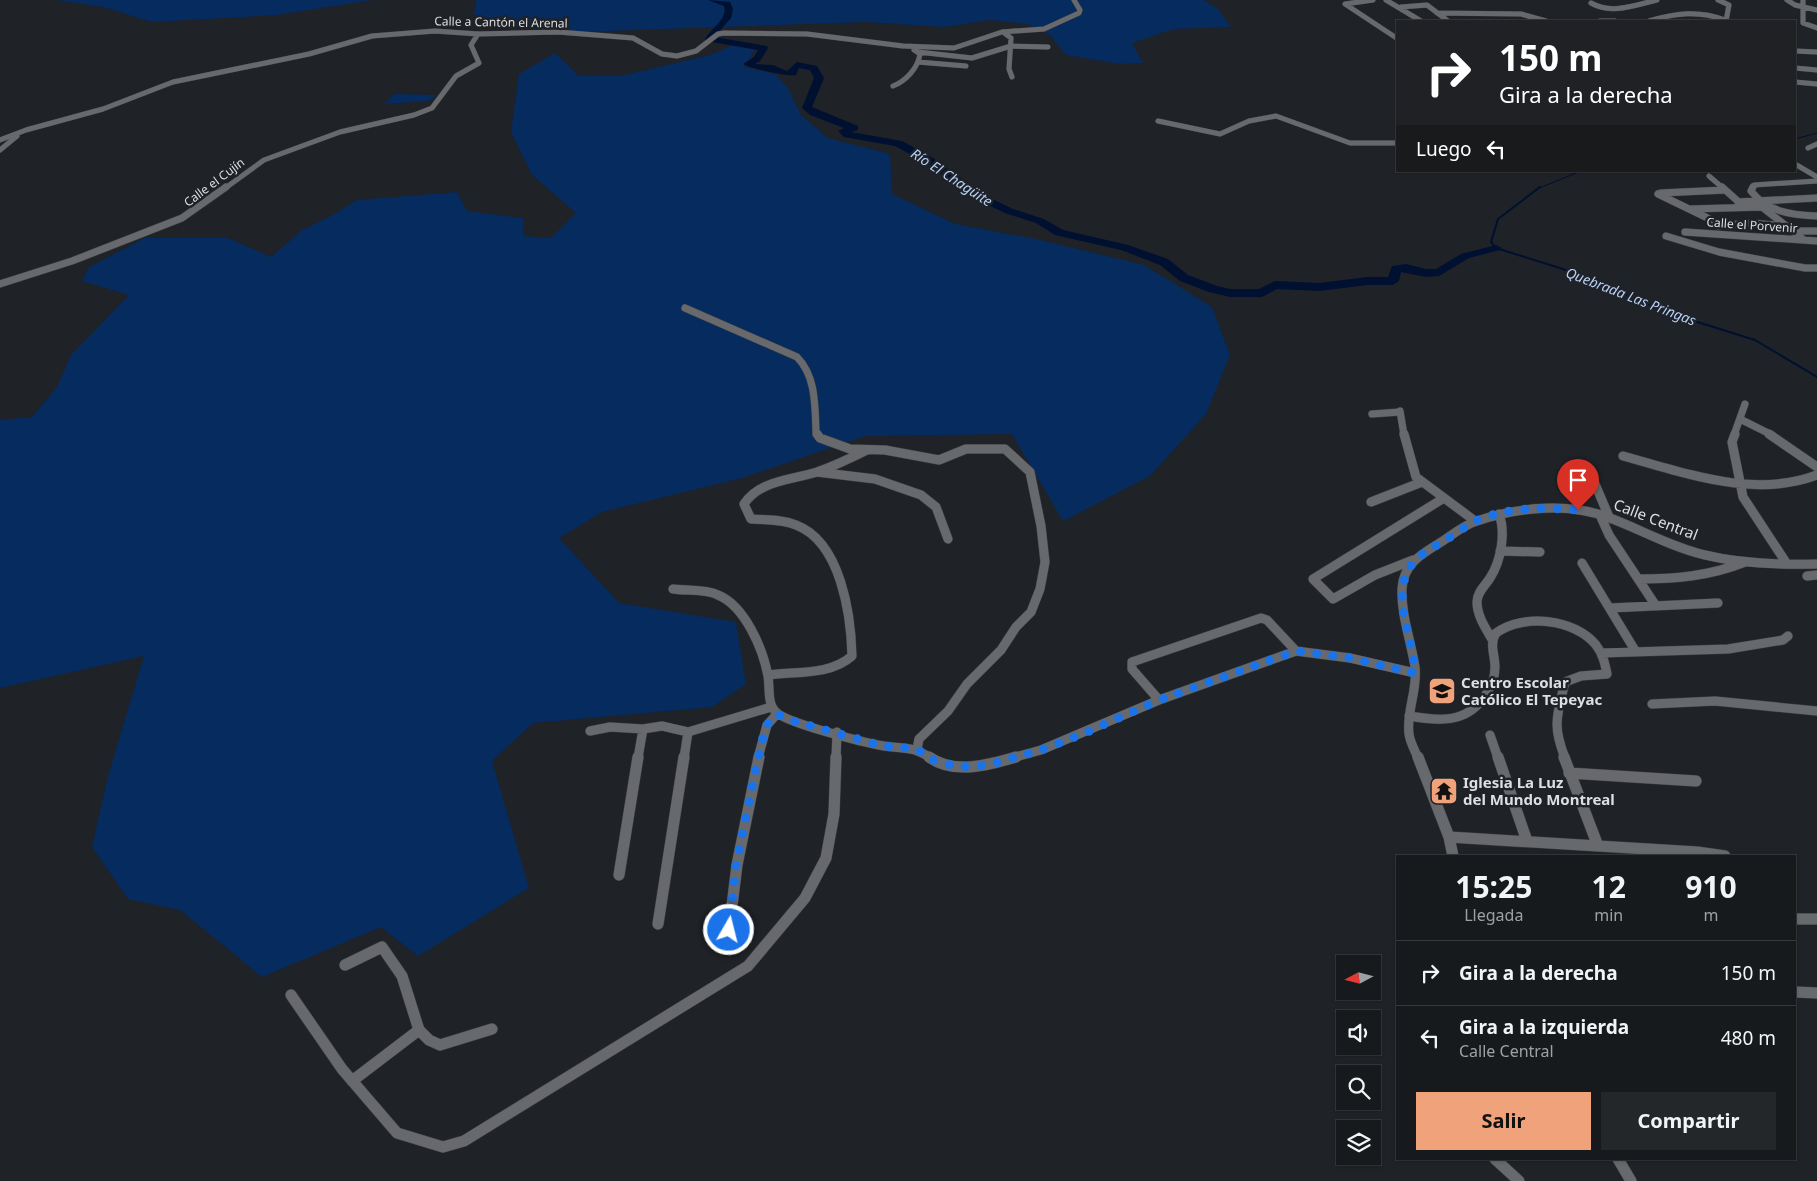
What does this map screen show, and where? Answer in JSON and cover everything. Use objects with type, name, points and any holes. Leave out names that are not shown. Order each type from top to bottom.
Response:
[{"type":"street","points":[[1002,32],[1044,29],[1078,13],[1080,10],[1074,0]]},
{"type":"street","points":[[1373,0],[1345,4],[1396,37]]},
{"type":"street","points":[[1386,0],[1401,7],[1420,20]]},
{"type":"street","points":[[1599,0],[1590,2],[1600,8],[1613,8],[1657,0]]},
{"type":"street","points":[[1653,20],[1688,11],[1708,13],[1726,20],[1729,5],[1718,0]]},
{"type":"street","points":[[1787,0],[1802,7],[1817,10]]},
{"type":"street","points":[[1803,0],[1803,23],[1817,28]]},
{"type":"street","points":[[1401,7],[1427,5],[1447,20]]},
{"type":"street","points":[[1437,13],[1522,14],[1543,20]]},
{"type":"street","name":"Calle a Cantón el Arenal","points":[[0,140],[90,113],[173,82],[309,54],[363,38],[435,30],[478,34],[558,32],[633,38],[662,54],[677,56],[696,51],[724,32],[807,34],[909,46],[961,47],[1002,32]]},
{"type":"street","points":[[1002,32],[1009,35],[1009,69],[1012,77]]},
{"type":"street","name":"Calle el Cujín","points":[[0,284],[72,262],[182,218],[208,202],[245,172],[264,160],[340,132],[414,115],[434,107],[456,76],[479,63],[471,45],[478,34]]},
{"type":"street","points":[[909,46],[918,52],[972,58],[986,56],[1010,46],[1048,47]]},
{"type":"street","points":[[893,86],[902,84],[918,62],[920,54],[918,52]]},
{"type":"street","points":[[1796,52],[1817,52]]},
{"type":"street","points":[[918,62],[966,66]]},
{"type":"street","points":[[1796,68],[1817,70]]},
{"type":"street","points":[[1797,82],[1817,84]]},
{"type":"street","points":[[1158,121],[1220,134],[1254,120],[1276,116],[1350,143],[1396,143]]},
{"type":"street","points":[[0,150],[19,133]]},
{"type":"street","points":[[1808,148],[1817,144]]},
{"type":"street","points":[[1796,165],[1817,179]]},
{"type":"street","points":[[1709,176],[1746,208]]},
{"type":"street","points":[[1817,179],[1754,185],[1751,189],[1752,193],[1760,201],[1780,211],[1798,216],[1817,216]]},
{"type":"street","points":[[1725,190],[1658,194],[1720,226],[1751,223],[1788,226]]},
{"type":"street","points":[[1738,202],[1817,198]]},
{"type":"street","points":[[1690,209],[1762,207],[1794,230],[1804,240]]},
{"type":"street","points":[[1794,230],[1817,230]]},
{"type":"street","name":"Calle el Porvenir","points":[[1685,232],[1817,241]]},
{"type":"street","points":[[1666,236],[1719,252],[1805,268],[1817,268]]},
{"type":"street","points":[[685,308],[797,357],[807,367],[814,396],[816,432],[820,438],[850,448],[885,450],[939,460],[966,449],[1005,449],[1030,472],[1042,526],[1045,562],[1040,589],[1031,612],[1016,627],[1001,650],[967,684],[948,711],[920,739],[917,749]]},
{"type":"street","points":[[1745,404],[1732,442],[1737,458],[1740,485],[1751,512],[1786,564]]},
{"type":"street","points":[[1372,414],[1400,412],[1412,471],[1422,482],[1475,521]]},
{"type":"street","points":[[1740,419],[1777,438],[1817,467]]},
{"type":"street","points":[[768,675],[797,671],[834,670],[846,664],[852,656],[849,606],[835,569],[815,536],[802,527],[786,522],[751,518],[744,504],[747,497],[758,489],[817,472],[867,450]]},
{"type":"street","points":[[1623,456],[1740,485],[1796,483],[1817,476]]},
{"type":"street","points":[[817,472],[823,475],[864,477],[914,492],[936,505],[948,539]]},
{"type":"street","points":[[1590,472],[1605,516],[1609,535],[1656,606]]},
{"type":"street","points":[[1371,502],[1422,482]]},
{"type":"street","name":"Calle Central","points":[[1444,498],[1314,579],[1333,599],[1375,576],[1413,560],[1475,521],[1499,514],[1555,508],[1605,516],[1662,542],[1705,555],[1745,562],[1817,564]]},
{"type":"street","points":[[1409,716],[1440,721],[1462,718],[1479,708],[1491,687],[1495,669],[1492,641],[1479,614],[1477,599],[1491,577],[1500,551],[1502,522],[1499,514]]},
{"type":"street","points":[[1500,551],[1540,552]]},
{"type":"street","points":[[1413,560],[1405,576],[1403,597],[1405,623],[1416,685],[1409,716],[1409,735],[1449,837],[1452,855]]},
{"type":"street","points":[[1638,579],[1698,578],[1724,571],[1745,562]]},
{"type":"street","points":[[1582,563],[1636,652]]},
{"type":"street","points":[[1807,576],[1817,575]]},
{"type":"street","points":[[672,589],[717,594],[735,605],[748,623],[768,675],[774,710],[761,744],[736,865],[729,930]]},
{"type":"street","points":[[1610,608],[1718,602]]},
{"type":"street","points":[[1159,700],[1132,669],[1132,662],[1261,618],[1267,620],[1296,651]]},
{"type":"street","points":[[1492,641],[1496,632],[1507,627],[1535,620],[1553,622],[1580,630],[1607,660],[1607,674],[1576,675],[1565,682],[1557,714],[1556,736],[1598,846]]},
{"type":"street","points":[[1601,653],[1728,649],[1783,640],[1788,636]]},
{"type":"street","points":[[590,731],[610,727],[643,729],[662,726],[688,732],[774,710],[793,721],[883,746],[917,749],[933,760],[958,767],[988,765],[1041,750],[1085,733],[1159,700],[1296,651],[1350,658],[1415,673]]},
{"type":"street","points":[[1652,704],[1715,701],[1817,711]]},
{"type":"street","points":[[619,875],[643,729]]},
{"type":"street","points":[[658,924],[688,732]]},
{"type":"street","points":[[290,994],[323,1044],[397,1133],[424,1144],[443,1147],[464,1141],[748,966],[805,898],[826,858],[834,814],[837,732]]},
{"type":"street","points":[[1490,735],[1527,841]]},
{"type":"street","points":[[1569,773],[1696,781]]},
{"type":"street","points":[[1449,837],[1696,852],[1717,855]]},
{"type":"street","points":[[1796,919],[1817,919]]},
{"type":"street","points":[[345,965],[382,947],[395,960],[401,971],[419,1030],[429,1040],[440,1045],[492,1029]]},
{"type":"street","points":[[1796,992],[1817,993]]},
{"type":"street","points":[[352,1081],[419,1030]]},
{"type":"street","points":[[1496,1160],[1519,1181]]},
{"type":"street","points":[[1619,1160],[1632,1181]]},
{"type":"shaded area","points":[[57,0],[372,0],[277,15],[152,22],[103,7]]},
{"type":"shaded area","points":[[476,0],[1204,0],[1218,9],[1231,27],[1174,29],[1132,43],[1143,63],[1119,64],[1066,55],[1050,35],[1027,24],[990,20],[943,27],[866,22],[579,32],[505,27],[474,14]]},
{"type":"shaded area","points":[[736,44],[755,50],[744,67],[775,74],[788,88],[801,115],[828,138],[890,154],[892,194],[955,224],[1036,239],[1144,265],[1212,307],[1230,355],[1206,414],[1150,476],[1063,521],[1012,434],[865,436],[742,478],[602,512],[559,538],[619,603],[736,622],[746,684],[712,707],[533,723],[492,761],[529,888],[418,956],[381,927],[262,977],[180,910],[128,899],[92,847],[108,776],[144,656],[0,688],[0,420],[32,417],[57,387],[71,355],[129,295],[82,281],[89,267],[145,238],[228,238],[271,257],[302,230],[331,216],[357,200],[457,192],[467,211],[523,218],[523,236],[551,238],[576,213],[532,175],[511,132],[519,74],[555,53],[579,76],[620,76],[710,55]]},
{"type":"shaded area","points":[[395,94],[436,95],[427,101],[384,104]]},
{"type":"waterway","name":"Río El Chagüite","points":[[712,0],[727,4],[729,13],[709,39],[764,48],[757,59],[748,64],[751,65],[773,68],[787,73],[793,73],[793,69],[797,65],[814,68],[819,78],[807,108],[813,113],[854,128],[843,131],[848,135],[898,143],[929,160],[984,199],[1009,211],[1040,221],[1059,233],[1124,247],[1164,262],[1184,278],[1213,289],[1230,293],[1262,293],[1275,285],[1319,287],[1367,281],[1393,281],[1396,269],[1406,268],[1426,273],[1439,272],[1465,256],[1496,248]]},
{"type":"waterway","points":[[1796,139],[1817,133]]},
{"type":"waterway","points":[[1538,189],[1579,172]]},
{"type":"waterway","name":"Quebrada Las Pringas","points":[[1538,189],[1498,219],[1491,242],[1496,248],[1563,269],[1672,314],[1755,340],[1817,377]]},
{"type":"place","name":"Centro Escolar Católico El Tepeyac","points":[[1442,691]]},
{"type":"place","name":"Iglesia La Luz del Mundo Montreal","points":[[1444,791]]},
{"type":"route","points":[[729,930],[736,865],[761,744],[767,725],[777,714],[793,721],[883,746],[917,749],[933,760],[958,767],[988,765],[1041,750],[1085,733],[1159,700],[1296,651],[1350,658],[1415,673],[1405,623],[1402,588],[1405,576],[1413,560],[1475,521],[1499,514],[1524,510],[1555,508],[1578,510]]}]
